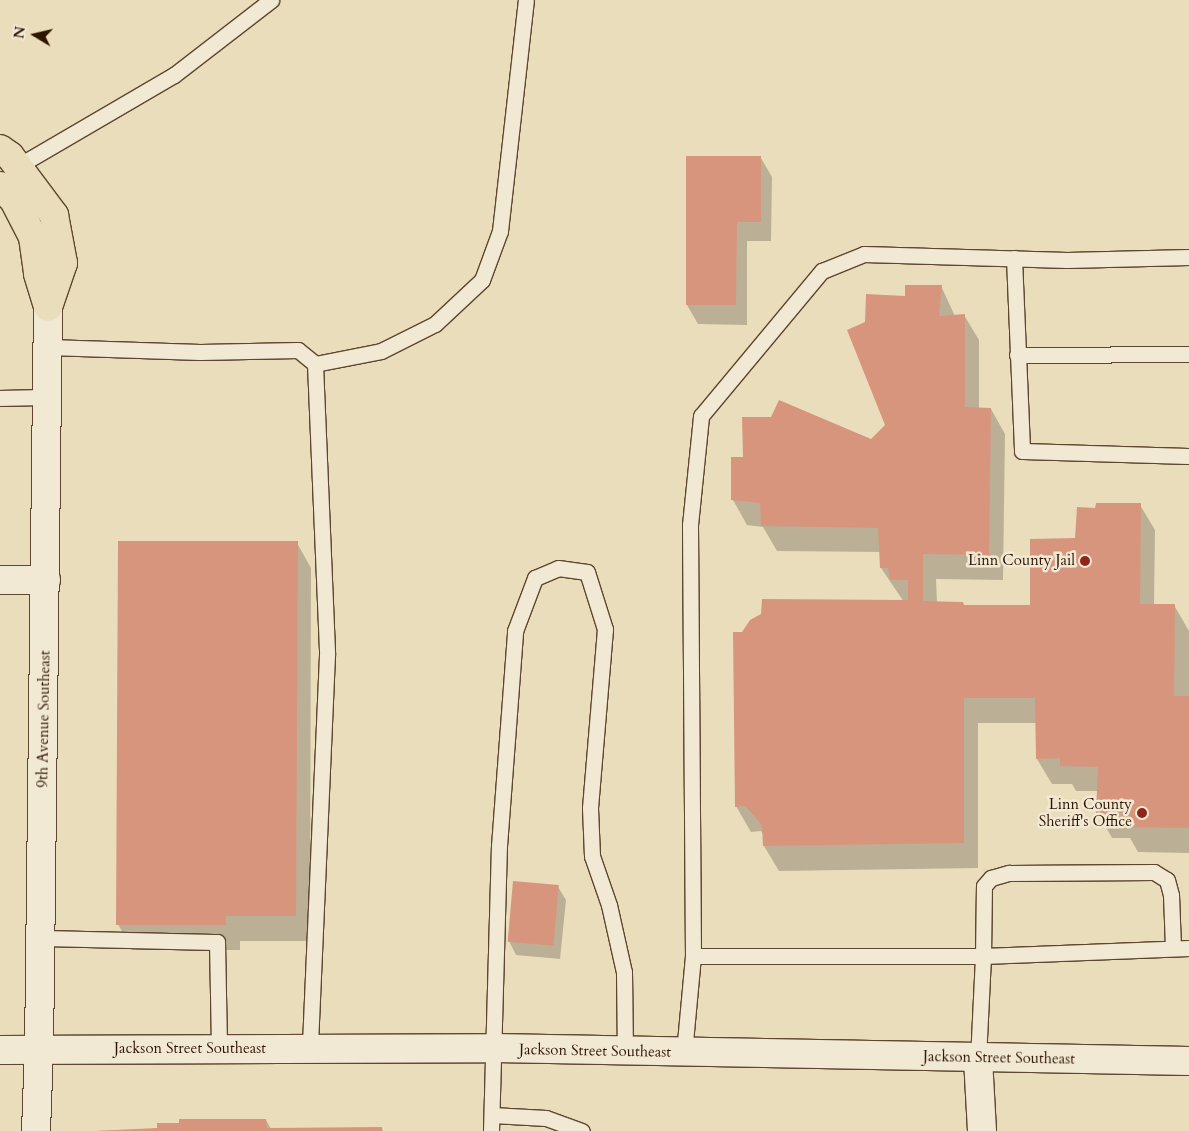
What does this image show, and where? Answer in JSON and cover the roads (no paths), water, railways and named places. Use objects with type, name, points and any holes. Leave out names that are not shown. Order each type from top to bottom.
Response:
[{"type":"highway","points":[[9,158],[54,214],[64,263],[48,307]]},
{"type":"highway","points":[[0,186],[14,200],[33,237],[38,274],[48,307]]},
{"type":"street","name":"9th Avenue Southeast","points":[[36,1131],[39,1050],[46,580],[48,307]]},
{"type":"street","points":[[0,580],[46,580]]},
{"type":"street","name":"Jackson Street Southeast","points":[[0,1050],[495,1048],[1189,1061]]},
{"type":"street","points":[[978,1058],[982,1131]]},
{"type":"lane","points":[[9,158],[174,75],[271,0]]},
{"type":"lane","points":[[315,364],[381,351],[435,324],[482,280],[500,231],[526,0]]},
{"type":"lane","points":[[684,1053],[693,956],[690,525],[701,416],[822,271],[864,254],[1014,258],[1189,257]]},
{"type":"lane","points":[[1014,258],[1022,451],[1189,456]]},
{"type":"lane","points":[[48,347],[200,352],[298,350],[315,364],[327,655],[310,1049]]},
{"type":"lane","points":[[1017,355],[1189,354]]},
{"type":"lane","points":[[0,398],[47,397]]},
{"type":"lane","points":[[491,1131],[495,1048],[499,846],[515,631],[535,578],[558,568],[587,572],[605,629],[590,818],[592,856],[609,905],[624,972],[625,1051]]},
{"type":"lane","points":[[978,1058],[984,886],[991,878],[1009,873],[1036,871],[1154,872],[1167,880],[1171,895],[1173,948]]},
{"type":"lane","points":[[40,938],[217,942],[219,1049]]},
{"type":"lane","points":[[693,956],[982,956],[1189,948]]},
{"type":"lane","points":[[492,1115],[546,1118],[582,1131]]},
{"type":"place","name":"Linn County Jail","points":[[1085,561]]},
{"type":"place","name":"Linn County Sheriff's Office","points":[[1142,813]]}]
